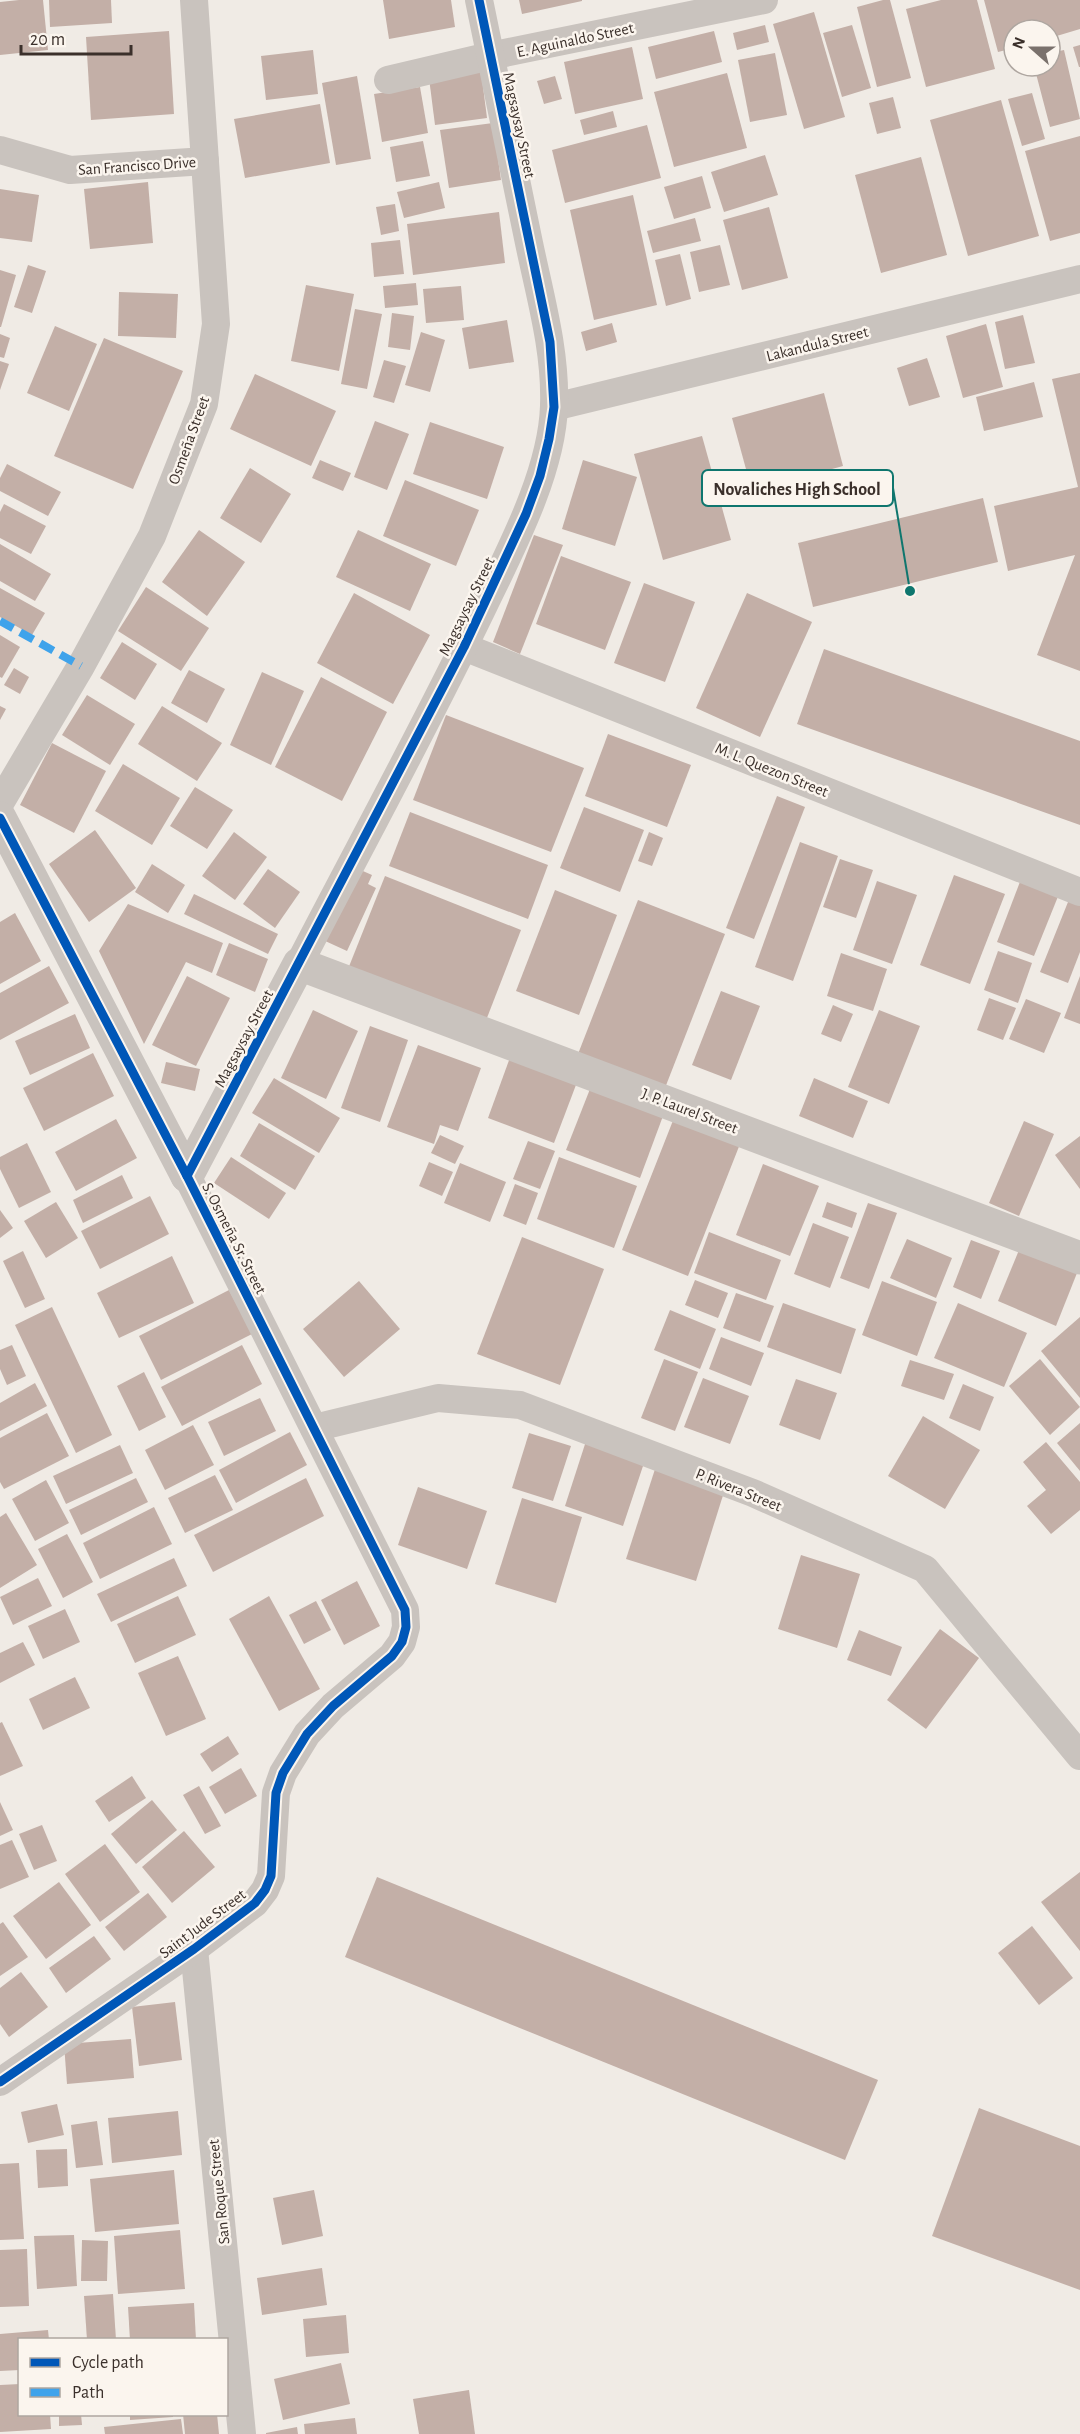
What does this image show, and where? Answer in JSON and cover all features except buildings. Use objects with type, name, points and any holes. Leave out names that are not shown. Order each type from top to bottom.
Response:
[{"type":"street","name":"Osmeña Street","points":[[0,803],[81,666],[152,536],[204,404],[216,324],[194,0]]},
{"type":"street","name":"Magsaysay Street","points":[[187,1176],[464,647],[526,514],[540,476],[554,407],[550,342],[479,0]]},
{"type":"street","name":"E. Aguinaldo Street","points":[[388,80],[490,56],[764,0]]},
{"type":"street","name":"San Francisco Drive","points":[[0,150],[70,170],[205,161]]},
{"type":"street","name":"Lakandula Street","points":[[554,407],[1080,279]]},
{"type":"street","name":"M. L. Quezon Street","points":[[464,647],[1080,892]]},
{"type":"street","name":"S. Osmeña Sr. Street","points":[[0,818],[187,1176],[405,1610]]},
{"type":"street","name":"J. P. Laurel Street","points":[[299,964],[1080,1257]]},
{"type":"street","name":"P. Rivera Street","points":[[314,1428],[438,1398],[520,1405],[753,1493],[925,1569],[1080,1756]]},
{"type":"street","name":"Saint Jude Street","points":[[0,2082],[194,1950],[255,1903],[265,1890],[271,1876],[276,1793],[283,1773],[307,1734],[333,1706],[392,1656],[402,1642],[406,1627],[405,1610]]},
{"type":"street","name":"San Roque Street","points":[[194,1950],[243,2434]]},
{"type":"marked path","points":[[0,621],[81,666]]},
{"type":"cycle path","points":[[187,1176],[464,647],[526,514],[540,476],[554,407],[550,342],[479,0]]},
{"type":"cycle path","points":[[0,818],[187,1176],[405,1610],[406,1627],[402,1642],[392,1656],[333,1706],[307,1734],[283,1773],[276,1793],[271,1876],[265,1890],[255,1903],[194,1949],[0,2082]]},
{"type":"place","name":"Novaliches High School","points":[[910,591]]}]
